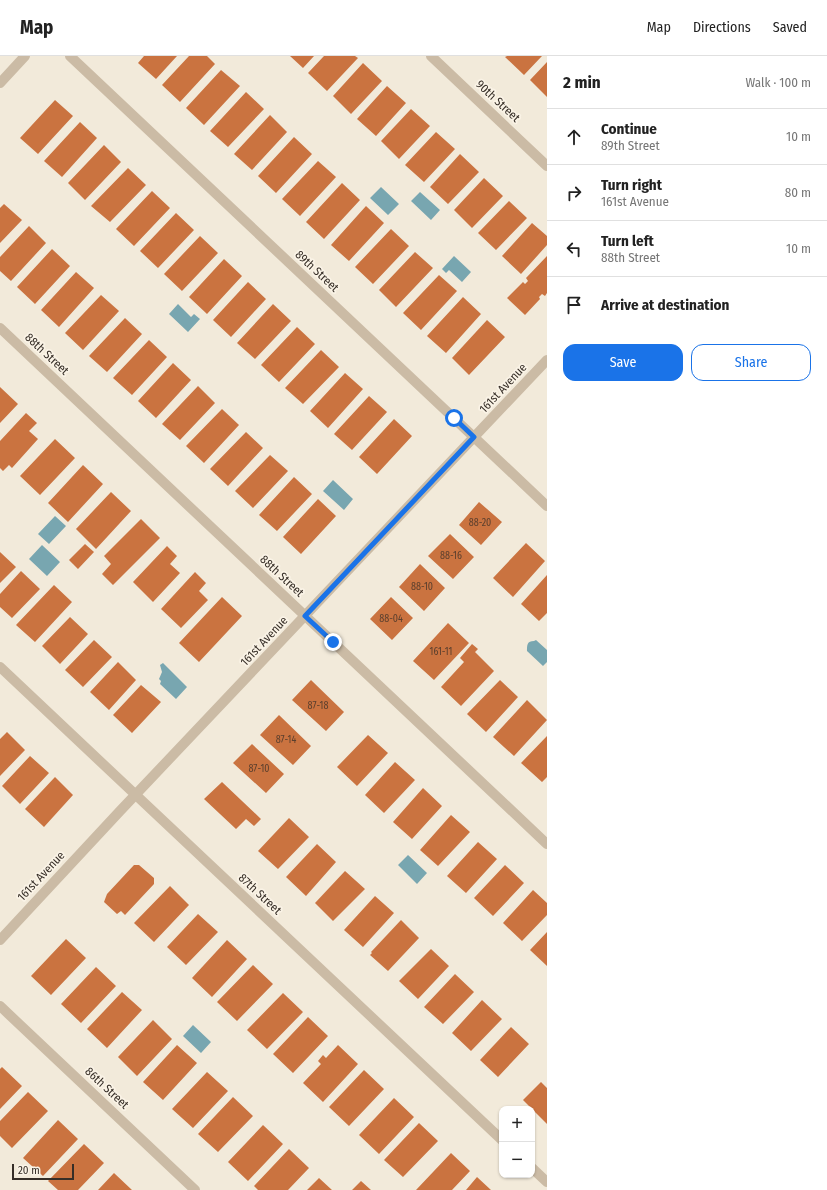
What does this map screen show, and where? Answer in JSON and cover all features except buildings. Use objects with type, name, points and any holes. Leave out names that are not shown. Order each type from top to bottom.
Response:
[{"type":"street","points":[[0,83],[25,56]]},
{"type":"street","name":"89th Street","points":[[70,56],[547,506]]},
{"type":"street","name":"90th Street","points":[[430,56],[547,166]]},
{"type":"street","name":"88th Street","points":[[0,328],[547,844]]},
{"type":"street","name":"161st Avenue","points":[[0,940],[547,360]]},
{"type":"street","name":"87th Street","points":[[0,667],[499,1137]]},
{"type":"street","name":"86th Street","points":[[0,1006],[196,1190]]},
{"type":"street","points":[[535,1171],[547,1182]]},
{"type":"water","points":[[381,187],[399,204],[388,215],[370,198]]},
{"type":"water","points":[[420,192],[440,210],[431,220],[411,201]]},
{"type":"water","points":[[454,256],[471,272],[462,282],[449,270],[446,273],[442,269]]},
{"type":"water","points":[[178,304],[191,317],[194,314],[200,319],[188,332],[169,314]]},
{"type":"water","points":[[333,480],[353,499],[344,510],[323,491]]},
{"type":"water","points":[[55,516],[66,526],[49,544],[38,534]]},
{"type":"water","points":[[42,545],[60,562],[47,576],[29,559]]},
{"type":"water","points":[[536,640],[547,650],[547,662],[543,666],[527,651],[528,644]]},
{"type":"water","points":[[163,663],[187,687],[176,699],[160,684],[161,681],[159,679],[162,672],[160,665]]},
{"type":"water","points":[[408,855],[427,873],[417,884],[398,865]]},
{"type":"water","points":[[193,1025],[211,1042],[201,1053],[183,1036]]},
{"type":"route","points":[[333,642],[305,616],[474,437],[454,418]]}]
